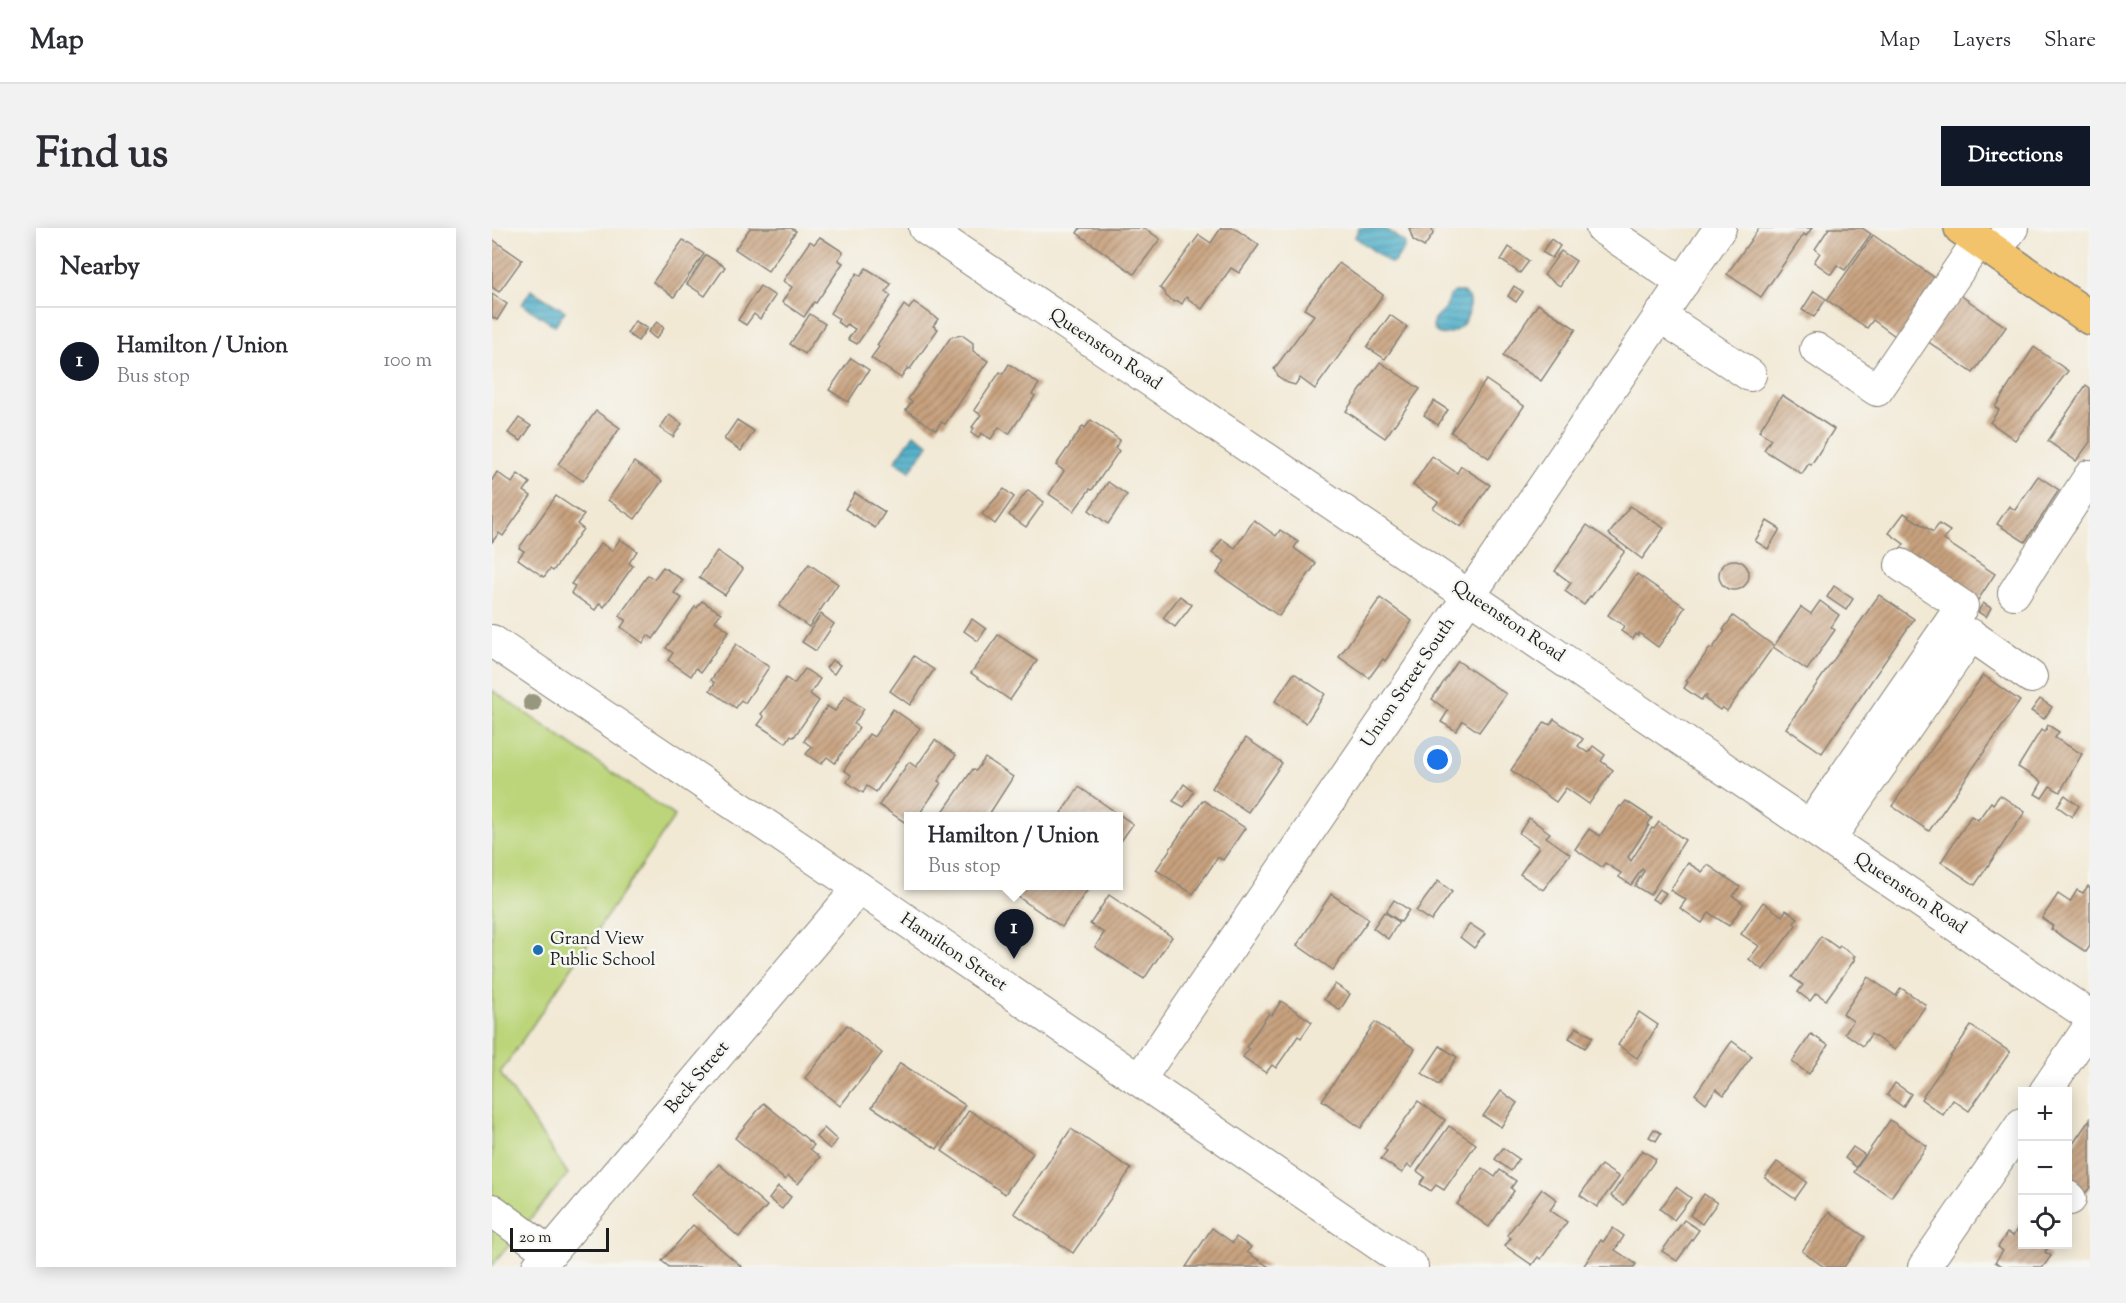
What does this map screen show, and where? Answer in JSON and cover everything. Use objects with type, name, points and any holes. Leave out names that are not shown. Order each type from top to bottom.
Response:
[{"type":"main road","points":[[1987,237],[2090,318]]},
{"type":"street","name":"Queenston Road","points":[[925,228],[2090,1016]]},
{"type":"street","points":[[1602,228],[1683,283]]},
{"type":"street","name":"Union Street South","points":[[1139,1080],[1720,228]]},
{"type":"street","points":[[1816,349],[1876,390],[1987,237]]},
{"type":"street","points":[[1660,316],[1750,375]]},
{"type":"street","points":[[2014,593],[2090,476]]},
{"type":"street","points":[[1901,565],[1962,606],[1820,833],[1829,839],[1971,635],[2031,677]]},
{"type":"street","name":"Hamilton Street","points":[[492,641],[859,888],[1412,1267]]},
{"type":"street","name":"Beck Street","points":[[544,1260],[859,888]]},
{"type":"street","points":[[2048,1087],[2090,1026]]},
{"type":"street","points":[[1924,1267],[2012,1160],[2018,1138]]},
{"type":"street","points":[[492,1210],[544,1260]]},
{"type":"green space","name":"Grand View Public School","points":[[492,690],[675,816],[500,1073],[568,1174],[525,1225],[492,1202]]},
{"type":"green space","points":[[492,1221],[514,1239],[492,1266]]},
{"type":"water","points":[[1359,228],[1384,228],[1405,243],[1405,247],[1394,262],[1390,263],[1355,237]]},
{"type":"water","points":[[531,290],[565,311],[555,326],[522,304]]},
{"type":"water","points":[[1455,292],[1463,292],[1468,297],[1469,309],[1466,318],[1453,332],[1439,334],[1434,330],[1433,322],[1436,316],[1445,309],[1449,296]]},
{"type":"water","points":[[914,434],[929,444],[910,471],[895,461]]},
{"type":"building","points":[[750,228],[791,228],[796,231],[768,271],[735,249]]},
{"type":"building","points":[[1080,228],[1144,228],[1160,239],[1134,274],[1077,233]]},
{"type":"building","points":[[1221,228],[1234,228],[1259,245],[1239,273],[1231,268],[1202,309],[1186,297],[1182,304],[1178,301],[1174,302],[1160,288],[1199,235],[1211,243]]},
{"type":"building","points":[[1409,228],[1432,228],[1433,234],[1424,247],[1413,240]]},
{"type":"building","points":[[1759,228],[1812,228],[1806,236],[1804,234],[1761,297],[1727,274]]},
{"type":"building","points":[[1829,228],[1862,228],[1871,234],[1845,270],[1837,265],[1831,274],[1814,262],[1820,253],[1815,249]]},
{"type":"building","points":[[1873,235],[1941,282],[1902,341],[1873,320],[1867,328],[1827,300]]},
{"type":"building","points":[[820,237],[843,252],[838,260],[843,263],[804,317],[782,302],[792,287],[783,281],[810,241],[814,244]]},
{"type":"building","points":[[492,239],[522,260],[499,292],[492,287]]},
{"type":"building","points":[[1551,239],[1560,246],[1552,258],[1542,252]]},
{"type":"building","points":[[683,240],[704,254],[674,297],[653,282]]},
{"type":"building","points":[[1509,247],[1529,261],[1520,273],[1501,260]]},
{"type":"building","points":[[1561,251],[1576,261],[1560,286],[1544,275]]},
{"type":"building","points":[[706,255],[725,267],[705,296],[687,284]]},
{"type":"building","points":[[1339,263],[1383,295],[1315,389],[1300,378],[1295,385],[1288,383],[1279,377],[1274,369],[1314,315],[1304,309]]},
{"type":"building","points":[[866,268],[891,284],[886,292],[891,296],[857,344],[848,339],[855,329],[837,322],[839,319],[830,313],[857,273],[861,276]]},
{"type":"building","points":[[760,286],[775,296],[760,319],[754,314],[746,325],[738,320]]},
{"type":"building","points":[[1514,286],[1523,292],[1516,302],[1508,296]]},
{"type":"building","points":[[1953,290],[2006,327],[1973,373],[1920,336]]},
{"type":"building","points":[[1814,291],[1826,299],[1814,317],[1802,310]]},
{"type":"building","points":[[492,294],[507,304],[497,320],[492,317]]},
{"type":"building","points":[[914,302],[938,319],[933,326],[938,329],[901,378],[871,358],[904,305],[909,309]]},
{"type":"building","points":[[1538,304],[1576,329],[1541,381],[1503,356]]},
{"type":"building","points":[[810,314],[825,324],[805,354],[790,344]]},
{"type":"building","points":[[1390,315],[1407,327],[1385,359],[1367,347]]},
{"type":"building","points":[[635,321],[647,328],[638,341],[627,333]]},
{"type":"building","points":[[657,322],[664,328],[656,339],[648,332]]},
{"type":"building","points":[[962,335],[973,343],[973,351],[988,361],[945,424],[941,422],[936,430],[906,410],[912,402],[908,399],[951,337]]},
{"type":"building","points":[[2034,347],[2068,371],[2015,440],[1990,422],[1999,410],[1995,407]]},
{"type":"building","points":[[851,358],[869,370],[848,402],[829,390]]},
{"type":"building","points":[[1380,362],[1420,389],[1385,438],[1346,411]]},
{"type":"building","points":[[1009,364],[1039,384],[1032,394],[1035,396],[1009,434],[999,427],[991,439],[981,433],[978,438],[971,433],[974,428],[972,427],[981,415],[974,410],[1000,372],[1003,374]]},
{"type":"building","points":[[1486,380],[1524,406],[1489,458],[1451,432]]},
{"type":"building","points":[[2086,385],[2090,388],[2090,442],[2076,461],[2048,441]]},
{"type":"building","points":[[1782,395],[1834,429],[1811,465],[1809,463],[1802,474],[1764,450],[1771,439],[1759,431]]},
{"type":"building","points":[[1434,401],[1448,410],[1438,425],[1424,415]]},
{"type":"building","points":[[596,411],[620,428],[583,481],[558,464]]},
{"type":"building","points":[[669,415],[682,424],[673,437],[660,428]]},
{"type":"building","points":[[519,418],[531,426],[521,441],[508,433]]},
{"type":"building","points":[[737,420],[754,431],[741,451],[724,439]]},
{"type":"building","points":[[1091,420],[1120,440],[1115,448],[1119,451],[1092,490],[1090,489],[1074,511],[1049,494],[1064,471],[1056,465],[1083,426],[1085,428]]},
{"type":"building","points":[[1432,456],[1457,473],[1461,466],[1490,485],[1461,527],[1433,508],[1438,502],[1413,485]]},
{"type":"building","points":[[634,462],[662,481],[635,519],[608,500]]},
{"type":"building","points":[[497,472],[512,483],[518,474],[530,483],[524,491],[531,496],[503,536],[499,533],[492,542],[492,480]]},
{"type":"building","points":[[2038,476],[2059,490],[2025,542],[1997,524],[2009,506],[2015,510]]},
{"type":"building","points":[[1108,482],[1127,495],[1108,524],[1089,510]]},
{"type":"building","points":[[1004,489],[1014,497],[995,524],[982,514]]},
{"type":"building","points":[[1028,490],[1044,502],[1026,527],[1009,515]]},
{"type":"building","points":[[855,493],[885,512],[875,528],[845,509]]},
{"type":"building","points":[[556,496],[584,515],[577,524],[583,529],[553,571],[550,569],[544,577],[518,559],[524,551],[519,548]]},
{"type":"building","points":[[1630,506],[1664,528],[1642,559],[1609,534]]},
{"type":"building","points":[[1904,513],[1933,532],[1939,524],[1950,531],[1944,540],[1995,574],[1978,600],[1901,548],[1904,544],[1889,533]]},
{"type":"building","points":[[1254,520],[1276,536],[1280,530],[1298,542],[1294,548],[1316,564],[1279,616],[1217,573],[1225,561],[1212,553],[1222,539],[1235,548]]},
{"type":"building","points":[[1767,521],[1780,529],[1768,549],[1755,541]]},
{"type":"building","points":[[1587,525],[1625,551],[1584,605],[1565,591],[1571,583],[1555,571]]},
{"type":"building","points":[[620,539],[637,551],[629,563],[633,566],[604,607],[600,603],[595,610],[571,593],[575,586],[571,584],[601,543],[612,551]]},
{"type":"building","points":[[717,551],[743,569],[725,595],[699,578]]},
{"type":"building","points":[[1734,560],[1745,564],[1749,575],[1745,586],[1734,590],[1723,586],[1719,575],[1723,564]]},
{"type":"building","points":[[809,564],[838,584],[809,627],[779,606]]},
{"type":"building","points":[[663,567],[683,580],[674,593],[682,598],[653,639],[648,635],[643,643],[621,627],[626,620],[619,616],[648,575],[654,579]]},
{"type":"building","points":[[1637,574],[1685,607],[1658,647],[1639,633],[1633,639],[1621,631],[1624,626],[1608,615]]},
{"type":"building","points":[[1834,586],[1853,599],[1846,610],[1827,597]]},
{"type":"building","points":[[1879,595],[1914,619],[1822,753],[1786,728]]},
{"type":"building","points":[[1180,596],[1192,605],[1175,627],[1163,618]]},
{"type":"building","points":[[1380,598],[1412,621],[1385,661],[1383,659],[1369,678],[1339,657]]},
{"type":"building","points":[[702,601],[721,613],[715,621],[729,631],[701,672],[696,668],[691,676],[668,660],[673,653],[666,648],[695,607],[697,608]]},
{"type":"building","points":[[1820,601],[1839,615],[1831,627],[1835,630],[1807,670],[1773,647],[1727,711],[1722,707],[1720,710],[1705,699],[1707,696],[1705,695],[1701,700],[1684,688],[1688,682],[1686,681],[1710,648],[1712,649],[1733,616],[1774,646],[1801,607],[1811,614]]},
{"type":"building","points":[[1983,603],[1991,608],[1986,617],[1978,612]]},
{"type":"building","points":[[821,614],[834,624],[816,651],[802,642]]},
{"type":"building","points":[[972,619],[986,629],[978,641],[964,631]]},
{"type":"building","points":[[998,635],[1037,661],[1010,700],[971,673]]},
{"type":"building","points":[[736,644],[769,667],[745,703],[741,700],[736,708],[710,690],[715,683],[711,680]]},
{"type":"building","points":[[914,656],[934,670],[910,705],[890,691]]},
{"type":"building","points":[[832,660],[840,665],[834,674],[826,668]]},
{"type":"building","points":[[1458,661],[1506,694],[1479,732],[1463,721],[1456,731],[1441,722],[1448,711],[1432,699]]},
{"type":"building","points":[[805,669],[820,679],[810,694],[819,701],[794,737],[791,735],[786,743],[758,725],[764,717],[761,714],[786,678],[794,684]]},
{"type":"building","points":[[1294,673],[1325,694],[1306,723],[1275,701]]},
{"type":"building","points":[[1983,675],[2020,701],[1929,831],[1892,806]]},
{"type":"building","points":[[845,696],[864,709],[854,724],[859,728],[835,763],[827,757],[821,764],[806,754],[812,747],[804,741],[827,706],[835,711]]},
{"type":"building","points":[[2040,699],[2052,707],[2044,719],[2031,711]]},
{"type":"building","points":[[893,709],[920,728],[876,792],[867,786],[863,793],[847,782],[851,775],[844,770],[869,734],[874,737]]},
{"type":"building","points":[[1554,719],[1583,739],[1578,746],[1588,753],[1593,746],[1605,755],[1601,761],[1613,770],[1589,804],[1566,788],[1556,802],[1511,770],[1545,722],[1550,725]]},
{"type":"building","points":[[2048,725],[2059,732],[2055,738],[2082,754],[2060,792],[2050,786],[2042,798],[2035,794],[2042,782],[2018,767],[2041,730],[2045,732]]},
{"type":"building","points":[[1246,738],[1282,763],[1248,812],[1212,788]]},
{"type":"building","points":[[935,740],[956,755],[938,781],[941,783],[921,812],[904,812],[904,822],[879,805],[909,762],[916,767]]},
{"type":"building","points":[[985,758],[1013,777],[991,812],[943,812],[973,769],[976,771]]},
{"type":"building","points":[[1184,784],[1194,792],[1184,807],[1173,801]]},
{"type":"building","points":[[1079,787],[1115,812],[1062,812]]},
{"type":"building","points":[[2000,795],[2025,812],[1975,885],[1941,862],[1971,816],[1978,820],[1991,802],[1993,804]]},
{"type":"building","points":[[2065,795],[2079,806],[2072,817],[2057,806]]},
{"type":"building","points":[[1203,800],[1245,828],[1223,860],[1218,857],[1193,894],[1156,870]]},
{"type":"building","points":[[1626,801],[1652,818],[1628,857],[1631,861],[1652,828],[1654,829],[1659,822],[1685,840],[1650,895],[1635,886],[1644,871],[1642,869],[1631,885],[1619,877],[1621,873],[1605,863],[1602,867],[1575,849],[1589,829],[1600,836],[1620,806]]},
{"type":"building","points":[[1123,817],[1133,824],[1123,838]]},
{"type":"building","points":[[1529,818],[1550,833],[1546,837],[1570,854],[1543,890],[1520,874],[1539,847],[1519,833]]},
{"type":"building","points":[[1688,863],[1702,872],[1708,865],[1740,887],[1733,896],[1744,904],[1729,926],[1709,913],[1702,923],[1680,908],[1686,900],[1670,890]]},
{"type":"building","points":[[1438,881],[1452,892],[1431,921],[1416,911]]},
{"type":"building","points":[[2088,886],[2090,888],[2090,946],[2086,952],[2051,929],[2053,926],[2042,918],[2058,894],[2070,902],[2077,890],[2083,893]]},
{"type":"building","points":[[1659,889],[1666,893],[1659,903],[1652,899]]},
{"type":"building","points":[[1008,890],[1087,890],[1062,927]]},
{"type":"building","points":[[1331,894],[1369,919],[1333,970],[1297,945]]},
{"type":"building","points":[[1109,895],[1172,937],[1144,979],[1095,947],[1104,933],[1090,924]]},
{"type":"building","points":[[1394,900],[1409,910],[1401,922],[1386,912]]},
{"type":"building","points":[[1763,902],[1782,916],[1786,910],[1798,918],[1794,923],[1796,925],[1763,970],[1749,959],[1759,946],[1741,934]]},
{"type":"building","points":[[1384,912],[1399,922],[1388,939],[1373,928]]},
{"type":"building","points":[[1470,924],[1485,934],[1474,948],[1460,937]]},
{"type":"building","points":[[1821,936],[1855,956],[1853,958],[1855,959],[1826,1000],[1816,993],[1810,1001],[1798,992],[1803,985],[1792,977]]},
{"type":"building","points":[[1868,977],[1896,996],[1901,988],[1926,1005],[1895,1050],[1871,1034],[1863,1046],[1845,1033],[1853,1021],[1843,1014]]},
{"type":"building","points":[[1335,984],[1350,994],[1340,1010],[1324,999]]},
{"type":"building","points":[[1281,1001],[1312,1022],[1301,1038],[1298,1036],[1276,1068],[1272,1065],[1266,1073],[1243,1057],[1249,1049],[1246,1047],[1269,1013],[1272,1015]]},
{"type":"building","points":[[1639,1012],[1658,1025],[1637,1058],[1618,1045]]},
{"type":"building","points":[[1375,1022],[1415,1049],[1361,1128],[1322,1100]]},
{"type":"building","points":[[847,1025],[882,1053],[840,1106],[805,1078]]},
{"type":"building","points":[[1971,1026],[2010,1052],[1969,1111],[1953,1100],[1943,1115],[1921,1099]]},
{"type":"building","points":[[1576,1027],[1593,1037],[1585,1048],[1569,1038]]},
{"type":"building","points":[[1811,1034],[1828,1045],[1809,1074],[1792,1062]]},
{"type":"building","points":[[1732,1041],[1752,1056],[1724,1095],[1716,1089],[1706,1103],[1695,1094]]},
{"type":"building","points":[[1440,1046],[1457,1057],[1439,1085],[1422,1073]]},
{"type":"building","points":[[900,1063],[965,1105],[937,1149],[872,1107]]},
{"type":"building","points":[[1895,1083],[1911,1094],[1903,1107],[1887,1095]]},
{"type":"building","points":[[1501,1091],[1517,1103],[1501,1127],[1483,1116]]},
{"type":"building","points":[[1418,1101],[1445,1120],[1412,1168],[1408,1165],[1402,1173],[1381,1159],[1387,1151],[1384,1149]]},
{"type":"building","points":[[764,1103],[814,1145],[810,1149],[820,1157],[798,1184],[788,1176],[785,1180],[735,1138]]},
{"type":"building","points":[[969,1110],[1033,1153],[1005,1194],[942,1151]]},
{"type":"building","points":[[2090,1119],[2090,1187],[2085,1194],[2072,1184],[2072,1145]]},
{"type":"building","points":[[1890,1120],[1927,1146],[1891,1197],[1854,1172]]},
{"type":"building","points":[[1449,1126],[1476,1144],[1444,1190],[1436,1185],[1431,1191],[1420,1184],[1425,1177],[1417,1171]]},
{"type":"building","points":[[824,1128],[837,1140],[830,1149],[816,1137]]},
{"type":"building","points":[[1071,1129],[1131,1169],[1073,1253],[1014,1213]]},
{"type":"building","points":[[1654,1129],[1661,1133],[1656,1141],[1649,1137]]},
{"type":"building","points":[[1853,1147],[1865,1155],[1856,1167],[1845,1158]]},
{"type":"building","points":[[1503,1148],[1519,1159],[1511,1171],[1495,1159]]},
{"type":"building","points":[[1642,1150],[1656,1159],[1624,1205],[1611,1196]]},
{"type":"building","points":[[1777,1162],[1807,1182],[1795,1199],[1765,1178]]},
{"type":"building","points":[[719,1164],[767,1206],[739,1237],[691,1195]]},
{"type":"building","points":[[1601,1165],[1619,1177],[1597,1207],[1580,1195]]},
{"type":"building","points":[[1482,1168],[1495,1177],[1500,1170],[1516,1181],[1511,1188],[1514,1191],[1489,1227],[1457,1204]]},
{"type":"building","points":[[778,1187],[791,1197],[782,1209],[769,1199]]},
{"type":"building","points":[[1676,1187],[1691,1198],[1674,1220],[1660,1209]]},
{"type":"building","points":[[1542,1189],[1557,1200],[1550,1210],[1567,1222],[1541,1259],[1538,1257],[1532,1265],[1505,1246],[1511,1238],[1507,1235]]},
{"type":"building","points":[[1704,1194],[1717,1203],[1702,1224],[1690,1215]]},
{"type":"building","points":[[1829,1212],[1865,1237],[1844,1267],[1824,1267],[1802,1251]]},
{"type":"building","points":[[1684,1220],[1699,1230],[1677,1261],[1662,1251]]},
{"type":"building","points":[[693,1225],[742,1267],[669,1267],[662,1261]]},
{"type":"building","points":[[1212,1228],[1233,1243],[1236,1237],[1251,1247],[1247,1252],[1269,1267],[1186,1267]]},
{"type":"building","points":[[1613,1228],[1624,1236],[1615,1250],[1636,1264],[1634,1267],[1583,1267],[1601,1240],[1603,1242]]},
{"type":"building","points":[[2018,1228],[2018,1249],[2047,1249],[2045,1252],[2051,1256],[2043,1267],[2004,1267],[1995,1262],[2003,1251],[1998,1247],[2007,1233],[2013,1236]]},
{"type":"place","name":"Grand View Public School","points":[[538,950]]},
{"type":"place","name":"Hamilton / Union","points":[[1014,959]]}]
